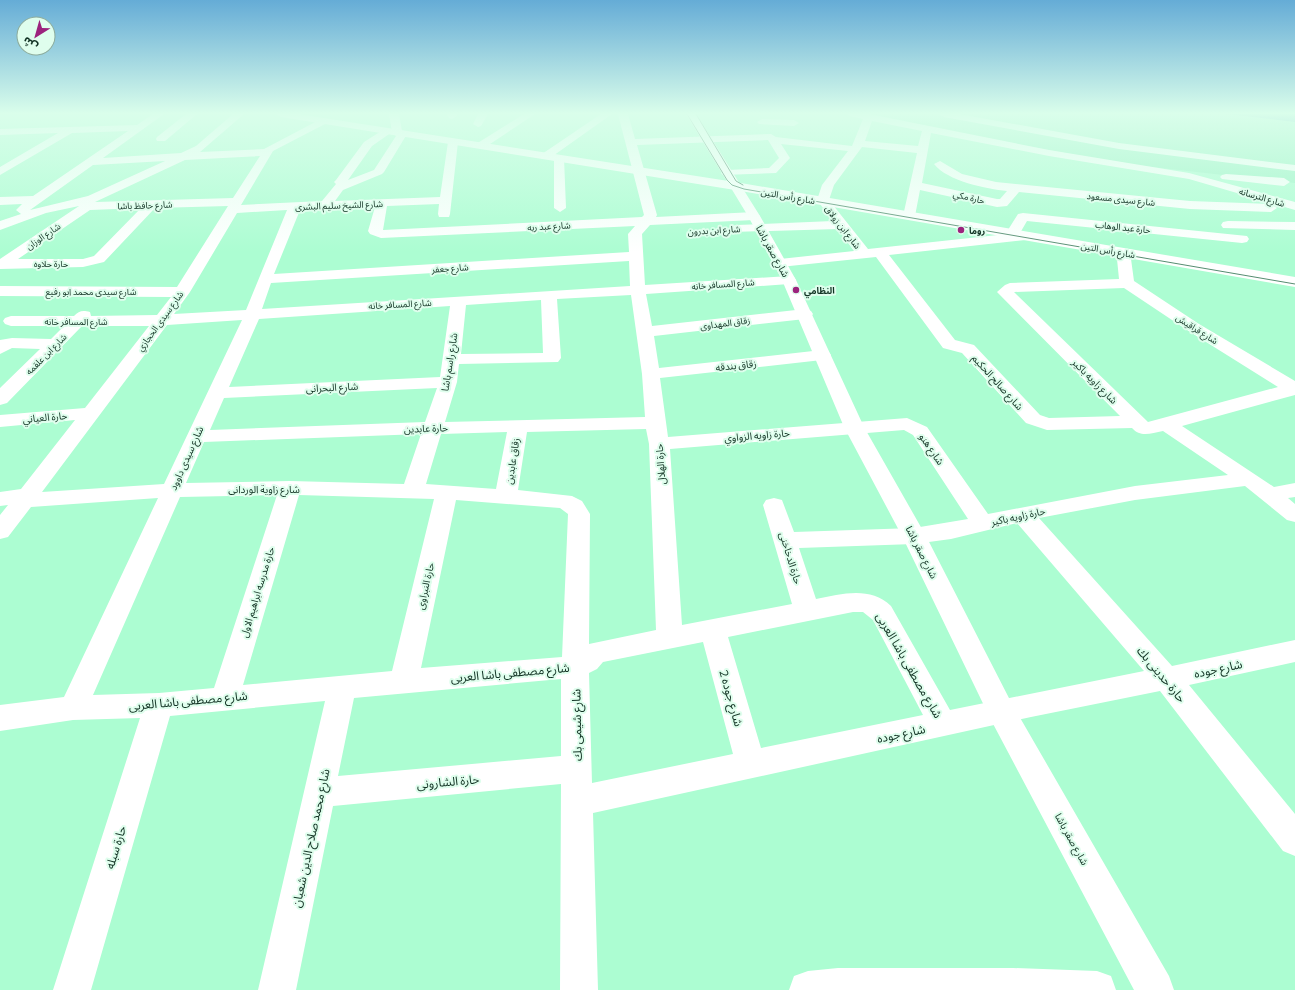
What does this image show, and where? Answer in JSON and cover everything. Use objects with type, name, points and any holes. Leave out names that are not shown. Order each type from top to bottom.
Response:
[{"type":"street","points":[[0,172],[5,165],[15,160]]},
{"type":"street","points":[[0,226],[95,160]]},
{"type":"street","points":[[92,162],[120,160]]},
{"type":"street","points":[[0,226],[32,212],[92,199],[175,160]]},
{"type":"street","name":"شارع سيدى الحجازي","points":[[0,531],[163,319],[182,292],[262,160]]},
{"type":"street","points":[[343,186],[340,182],[356,160]]},
{"type":"street","points":[[326,205],[338,188],[378,172],[383,160]]},
{"type":"street","points":[[442,231],[451,160]]},
{"type":"street","points":[[559,160],[560,208]]},
{"type":"street","name":"شارع رأس التين","points":[[572,160],[638,171],[731,180],[823,202],[1295,282]]},
{"type":"street","points":[[635,160],[651,215],[635,234]]},
{"type":"street","name":"شارع صقر باشا","points":[[719,160],[757,222],[784,271],[805,314],[854,427],[914,536],[1001,710],[1155,990]]},
{"type":"street","points":[[731,180],[772,171],[783,160]]},
{"type":"street","name":"شارع ابن زولاق","points":[[847,160],[828,185],[824,193],[823,202],[841,225],[872,253]]},
{"type":"street","points":[[909,216],[916,185],[934,170],[929,160]]},
{"type":"street","name":"شارع الترسانه","points":[[1089,160],[1209,180],[1260,198],[1295,206]]},
{"type":"street","points":[[1229,160],[1295,168]]},
{"type":"street","name":"شارع سيدى مسعود","points":[[934,170],[983,184],[1016,188],[1209,206],[1258,208],[1295,206]]},
{"type":"street","points":[[1168,172],[1284,182]]},
{"type":"street","name":"حارة مكي","points":[[916,185],[997,203],[1003,203],[1016,188]]},
{"type":"street","points":[[50,191],[114,189]]},
{"type":"street","points":[[0,201],[37,200]]},
{"type":"street","name":"شارع الشيخ سليم البشرى","points":[[235,206],[295,206],[446,200]]},
{"type":"street","name":"شارع عبد ربه","points":[[382,203],[376,233],[381,234],[646,222],[757,222]]},
{"type":"street","name":"شارع حافظ باشا","points":[[52,207],[152,204],[235,206]]},
{"type":"street","name":"حارة حلاوه","points":[[1,265],[83,263],[99,259],[152,204]]},
{"type":"street","name":"شارع الوزان","points":[[1,265],[87,206]]},
{"type":"street","name":"شارع سيدى داوود","points":[[73,708],[253,313],[265,279],[295,206]]},
{"type":"street","name":"حارة عبد الوهاب","points":[[1013,233],[1023,217],[1026,216],[1246,243],[1209,206]]},
{"type":"street","name":"شارع ابن بدرون","points":[[635,234],[757,222],[841,225]]},
{"type":"street","points":[[1228,225],[1295,226]]},
{"type":"street","name":"حارة الهلال","points":[[635,234],[638,289],[659,444],[670,639]]},
{"type":"street","name":"شارع المسافر خانه","points":[[11,322],[163,319],[253,313],[417,287],[459,301],[638,289],[784,271],[872,253],[1030,236]]},
{"type":"street","name":"شارع صالح الحكيم","points":[[872,253],[948,344],[968,349],[1033,419],[1047,424],[1136,422]]},
{"type":"street","points":[[1127,283],[1124,259],[1129,253]]},
{"type":"street","name":"شارع جعفر","points":[[265,279],[417,287],[636,256]]},
{"type":"street","name":"شارع قراقيش","points":[[1127,283],[1193,327],[1295,388]]},
{"type":"street","name":"شارع زاويه باكير","points":[[1127,283],[1010,288],[1006,292],[1144,429],[1166,424]]},
{"type":"street","name":"شارع سيدى محمد ابو رفيع","points":[[0,291],[182,292]]},
{"type":"street","name":"شارع ابن علقمه","points":[[0,399],[108,291]]},
{"type":"street","points":[[451,359],[552,358],[549,296]]},
{"type":"street","name":"شارع راسم باشا","points":[[412,491],[448,382],[459,301]]},
{"type":"street","name":"زقاق المهداوى","points":[[645,332],[805,314]]},
{"type":"street","points":[[0,349],[6,344],[12,343],[56,344]]},
{"type":"street","name":"زقاق بندقه","points":[[650,374],[822,355]]},
{"type":"street","name":"شارع البحرانى","points":[[216,393],[448,382]]},
{"type":"street","points":[[1166,424],[1295,388]]},
{"type":"street","name":"حارة العياني","points":[[0,421],[90,413]]},
{"type":"street","name":"حارة عابدين","points":[[197,436],[434,428],[655,423]]},
{"type":"street","name":"شارع هنو","points":[[854,427],[907,424],[916,428],[983,524]]},
{"type":"street","points":[[1166,424],[1249,479],[1295,515]]},
{"type":"street","name":"زقاق عابدين","points":[[506,496],[518,426]]},
{"type":"street","name":"حارة زاويه الزواوي","points":[[659,444],[854,427]]},
{"type":"street","name":"حارة زاويه باكير","points":[[785,540],[914,536],[951,531],[1022,514],[1135,493],[1249,479]]},
{"type":"street","name":"شارع زاوية الوردانى","points":[[0,499],[172,490],[290,488],[447,492],[506,496]]},
{"type":"street","name":"حارة مدرسه ابراهيم الاول","points":[[225,697],[290,488]]},
{"type":"street","points":[[1270,495],[1295,490]]},
{"type":"street","name":"حارة النبراوى","points":[[404,681],[447,492]]},
{"type":"street","name":"شارع شيمى بك","points":[[506,496],[564,501],[574,506],[579,514],[575,667],[579,990]]},
{"type":"street","name":"حارة الدخاخنى","points":[[774,505],[807,611]]},
{"type":"street","name":"حارة حدينى بك","points":[[1022,514],[1167,679],[1295,840]]},
{"type":"street","name":"شارع مصطفى باشا العربى","points":[[1,720],[73,708],[159,705],[342,686],[575,667],[587,661],[595,653],[713,631],[841,604],[864,602],[875,605],[882,613],[943,724]]},
{"type":"street","name":"شارع جوده 2","points":[[713,631],[750,765]]},
{"type":"street","name":"شارع جوده","points":[[577,801],[943,724],[1001,710],[1167,679],[1295,651]]},
{"type":"street","name":"شارع محمد صلاح الدين شعبان","points":[[277,990],[342,686]]},
{"type":"street","name":"حارة سبله","points":[[72,990],[159,705]]},
{"type":"street","name":"حارة الشارونى","points":[[320,792],[576,769]]},
{"type":"street","points":[[808,990],[838,987],[1013,987],[1097,990]]},
{"type":"shaded area","points":[[1102,160],[1295,160],[1295,183]]},
{"type":"tram line","points":[[715,160],[727,180],[732,185],[744,189],[1295,284]]},
{"type":"tram line","points":[[724,160],[736,181],[743,185]]},
{"type":"place","name":"روما","points":[[961,230]]},
{"type":"place","name":"النظامي","points":[[796,290]]}]
